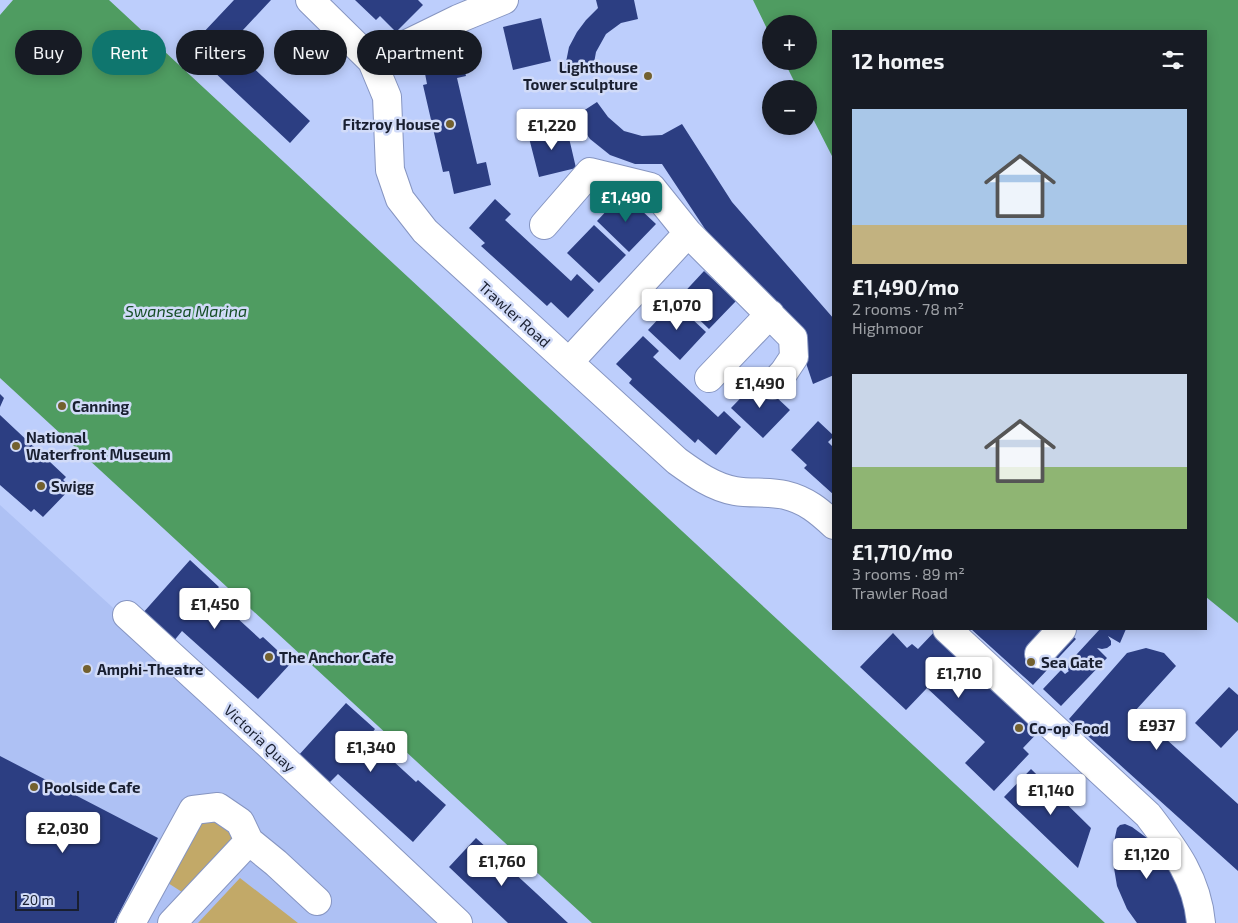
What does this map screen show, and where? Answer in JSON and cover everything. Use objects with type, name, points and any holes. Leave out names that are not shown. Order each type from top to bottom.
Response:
[{"type":"street","name":"Trawler Road","points":[[310,0],[357,46]]},
{"type":"street","points":[[422,30],[455,10],[504,0]]},
{"type":"street","name":"Trawler Road","points":[[378,75],[387,97],[390,170],[400,199],[425,231],[571,373],[676,461],[706,482],[733,491],[784,494],[800,500],[817,509],[832,523]]},
{"type":"street","points":[[544,224],[590,172],[651,187],[688,233],[793,338],[794,357],[772,385]]},
{"type":"street","points":[[571,373],[688,233]]},
{"type":"street","points":[[709,378],[770,314]]},
{"type":"street","name":"Victoria Quay","points":[[127,615],[268,744],[458,923]]},
{"type":"street","points":[[947,630],[1148,815],[1174,849],[1192,881],[1202,923]]},
{"type":"street","points":[[1040,654],[1061,630]]},
{"type":"street","points":[[131,923],[193,810],[218,807],[240,822],[249,841],[317,901]]},
{"type":"street","points":[[172,923],[249,841]]},
{"type":"shaded area","points":[[0,505],[387,857],[458,923],[0,923]]},
{"type":"shaded area","points":[[218,807],[249,841],[193,899],[157,876],[193,810]]},
{"type":"shaded area","points":[[240,878],[298,923],[198,923]]},
{"type":"water","name":"Swansea Marina","points":[[13,0],[109,0],[141,30],[92,30],[92,75],[166,75],[166,53],[176,62],[176,75],[190,75],[1105,923],[592,923],[0,378],[0,15]]},
{"type":"water","points":[[753,0],[1238,0],[1238,623],[1207,598],[1207,30],[832,30],[832,156],[817,127],[817,80],[794,80],[788,70],[817,70],[817,15],[762,15],[762,18]]},
{"type":"building","points":[[234,0],[271,0],[243,30],[206,30]]},
{"type":"building","points":[[355,0],[418,0],[423,5],[398,30],[394,30],[380,16],[376,20]]},
{"type":"building","points":[[596,0],[634,0],[638,19],[621,23],[606,34],[596,52],[592,74],[564,72],[569,47],[577,32],[598,8]]},
{"type":"building","points":[[541,18],[551,61],[513,70],[503,27]]},
{"type":"building","points":[[217,75],[261,75],[310,121],[290,143]]},
{"type":"building","name":"Fitzroy House","points":[[425,75],[466,75],[457,78],[477,164],[486,162],[491,185],[454,194],[449,171],[443,172],[423,85],[427,84]]},
{"type":"building","points":[[597,102],[608,117],[624,131],[642,136],[662,135],[682,124],[732,202],[832,317],[832,376],[813,384],[806,363],[804,342],[709,235],[662,164],[635,164],[610,155],[590,139],[574,117]]},
{"type":"building","points":[[566,125],[576,168],[539,177],[528,134]]},
{"type":"building","points":[[623,193],[656,224],[629,252],[597,221]]},
{"type":"building","points":[[495,199],[511,214],[505,220],[571,281],[577,274],[594,290],[568,318],[551,302],[547,306],[481,246],[485,243],[469,228]]},
{"type":"building","points":[[594,225],[626,255],[599,283],[567,253]]},
{"type":"building","points":[[704,271],[736,301],[709,329],[678,299]]},
{"type":"building","points":[[674,302],[706,332],[680,360],[648,330]]},
{"type":"building","points":[[643,336],[659,351],[653,357],[718,417],[724,411],[741,427],[716,455],[698,439],[695,443],[629,383],[632,379],[616,364]]},
{"type":"building","points":[[758,380],[790,410],[763,438],[731,408]]},
{"type":"building","name":"National Waterfront Museum","points":[[0,394],[4,398],[0,407]]},
{"type":"building","name":"National Waterfront Museum","points":[[0,415],[66,477],[63,480],[72,487],[43,517],[34,509],[31,512],[0,485]]},
{"type":"building","points":[[818,421],[832,434],[832,438],[828,442],[832,446],[832,493],[804,468],[807,465],[791,450]]},
{"type":"building","points":[[190,560],[219,587],[212,595],[260,639],[263,637],[291,663],[258,699],[182,631],[173,642],[142,614]]},
{"type":"building","points":[[938,630],[1044,726],[1023,748],[1029,754],[994,791],[965,763],[985,742],[927,688],[906,710],[860,667],[893,633],[907,648],[912,644],[918,649]]},
{"type":"building","name":"Sea Gate","points":[[972,630],[1066,630],[1076,639],[1033,685]]},
{"type":"building","points":[[1099,630],[1126,630],[1120,643],[1108,636],[1111,645],[1107,648],[1097,648],[1107,658],[1061,706],[1043,689],[1061,670],[1065,674],[1069,671],[1065,667]]},
{"type":"building","points":[[1146,648],[1164,653],[1176,666],[1135,711],[1238,804],[1238,871],[1069,719],[1127,653]]},
{"type":"building","points":[[1229,687],[1238,695],[1238,730],[1221,748],[1195,723]]},
{"type":"building","points":[[346,703],[375,729],[368,738],[416,782],[418,780],[446,805],[413,842],[338,774],[328,784],[298,756]]},
{"type":"building","points":[[0,756],[158,838],[114,923],[0,923]]},
{"type":"building","points":[[1031,769],[1091,828],[1078,868],[1004,797]]},
{"type":"building","points":[[1125,824],[1151,841],[1170,863],[1183,890],[1187,923],[1137,923],[1127,909],[1117,886],[1113,862],[1117,828]]},
{"type":"building","points":[[476,838],[568,923],[508,923],[449,867]]},
{"type":"place","name":"Lighthouse Tower sculpture","points":[[648,76]]},
{"type":"place","name":"Fitzroy House","points":[[450,124]]},
{"type":"place","name":"Canning","points":[[62,406]]},
{"type":"place","name":"National Waterfront Museum","points":[[16,446]]},
{"type":"place","name":"Swigg","points":[[41,486]]},
{"type":"place","name":"The Anchor Cafe","points":[[269,657]]},
{"type":"place","name":"Sea Gate","points":[[1031,662]]},
{"type":"place","name":"Amphi-Theatre","points":[[87,669]]},
{"type":"place","name":"Co-op Food","points":[[1019,728]]},
{"type":"place","name":"Poolside Cafe","points":[[34,787]]}]
